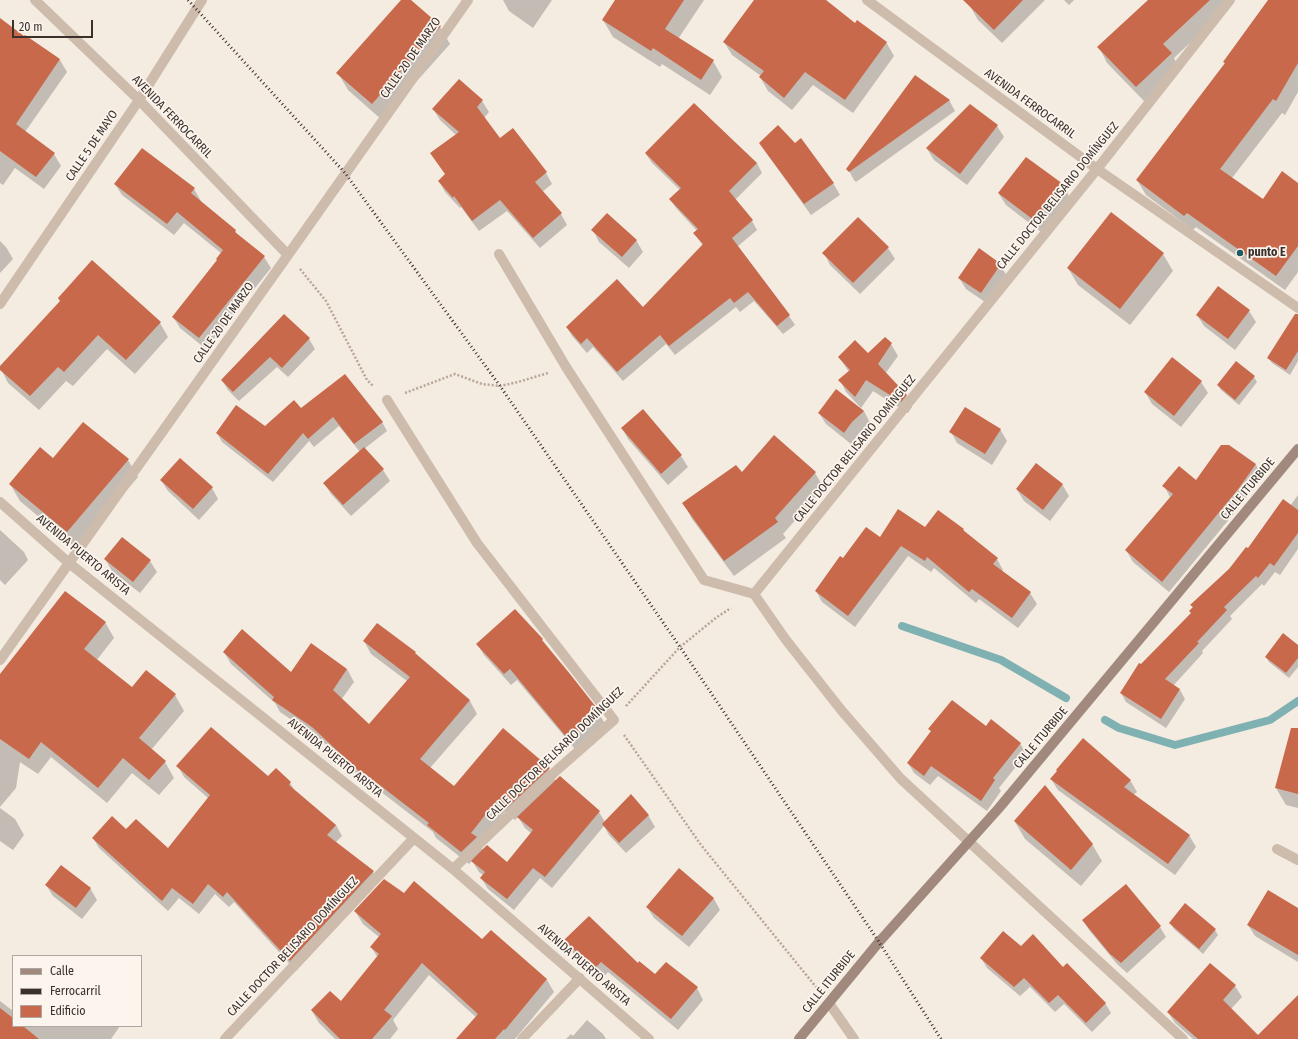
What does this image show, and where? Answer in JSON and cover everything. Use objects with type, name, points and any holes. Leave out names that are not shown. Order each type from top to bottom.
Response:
[{"type":"street","name":"AVENIDA FERROCARRIL","points":[[34,0],[139,100],[288,255]]},
{"type":"street","name":"CALLE 5 DE MAYO","points":[[0,304],[139,100],[202,0]]},
{"type":"street","name":"CALLE 20 DE MARZO","points":[[0,660],[468,0]]},
{"type":"street","name":"AVENIDA FERROCARRIL","points":[[867,0],[1097,169],[1298,308]]},
{"type":"street","name":"CALLE DOCTOR BELISARIO DOMÍNGUEZ","points":[[754,594],[1097,169],[1230,0]]},
{"type":"street","points":[[499,254],[566,367],[704,580],[754,594],[786,640],[842,711],[901,779],[1183,1039]]},
{"type":"street","points":[[386,400],[477,543],[614,720]]},
{"type":"street","name":"CALLE ITURBIDE","points":[[798,1039],[879,942],[1004,802],[1298,448]]},
{"type":"street","name":"AVENIDA PUERTO ARISTA","points":[[0,502],[69,563],[454,869],[649,1039]]},
{"type":"street","name":"CALLE DOCTOR BELISARIO DOMÍNGUEZ","points":[[454,869],[558,770],[614,720]]},
{"type":"street","name":"CALLE DOCTOR BELISARIO DOMÍNGUEZ","points":[[225,1039],[414,838]]},
{"type":"street","points":[[1277,849],[1298,860]]},
{"type":"street","points":[[522,1039],[580,978]]},
{"type":"street","points":[[829,1003],[854,1039]]},
{"type":"path","points":[[288,255],[326,300],[367,380],[386,400],[455,374],[482,384],[500,386],[566,367]]},
{"type":"path","name":"CALLE DOCTOR BELISARIO DOMÍNGUEZ","points":[[614,720],[680,647],[717,617],[754,594]]},
{"type":"path","points":[[614,720],[701,845],[829,1003]]},
{"type":"building","points":[[401,0],[411,0],[441,26],[372,104],[336,73]]},
{"type":"building","points":[[615,0],[684,0],[665,29],[714,60],[701,80],[653,48],[651,51],[602,20]]},
{"type":"building","points":[[754,0],[826,0],[855,23],[857,20],[887,42],[845,100],[805,72],[784,98],[759,77],[764,71],[723,42]]},
{"type":"building","points":[[963,0],[1023,0],[994,30]]},
{"type":"building","points":[[1148,0],[1210,0],[1163,44],[1172,53],[1136,87],[1097,47]]},
{"type":"building","points":[[1268,0],[1298,0],[1298,63],[1276,101],[1273,99],[1220,169],[1263,199],[1282,171],[1298,183],[1298,246],[1276,276],[1187,213],[1184,216],[1136,180],[1225,63],[1223,62]]},
{"type":"building","points":[[0,18],[24,36],[25,35],[60,59],[16,124],[55,153],[36,177],[0,151]]},
{"type":"building","points":[[915,75],[950,100],[849,172],[846,169]]},
{"type":"building","points":[[459,79],[483,100],[477,107],[500,138],[513,128],[547,172],[535,182],[562,213],[533,238],[500,200],[472,221],[454,196],[453,198],[438,181],[445,174],[430,153],[459,132],[432,109]]},
{"type":"building","points":[[694,103],[757,163],[729,191],[753,220],[732,238],[790,315],[777,326],[748,292],[734,303],[730,298],[669,346],[660,335],[617,372],[587,338],[581,344],[566,327],[617,279],[643,307],[703,244],[693,233],[698,229],[669,199],[681,188],[645,153]]},
{"type":"building","points":[[970,104],[998,125],[960,174],[926,148]]},
{"type":"building","points":[[778,125],[795,143],[801,138],[834,183],[804,204],[759,143]]},
{"type":"building","points":[[142,148],[195,188],[191,193],[265,256],[199,338],[172,317],[217,260],[216,259],[223,250],[177,212],[167,224],[114,184]]},
{"type":"building","points":[[1026,157],[1063,184],[1035,221],[998,193]]},
{"type":"building","points":[[1111,212],[1164,253],[1120,309],[1067,268]]},
{"type":"building","points":[[607,213],[637,240],[622,257],[591,230]]},
{"type":"building","points":[[858,217],[889,247],[853,283],[822,253]]},
{"type":"building","points":[[979,248],[1001,264],[981,293],[958,278]]},
{"type":"building","points":[[92,260],[161,322],[126,360],[98,335],[64,372],[58,367],[30,396],[0,370],[0,366],[60,301],[58,298]]},
{"type":"building","points":[[1218,286],[1250,310],[1228,339],[1196,315]]},
{"type":"building","points":[[284,314],[310,338],[282,368],[270,357],[233,392],[221,380]]},
{"type":"building","points":[[1295,314],[1298,314],[1298,351],[1286,370],[1267,358]]},
{"type":"building","points":[[885,337],[892,343],[878,364],[907,395],[901,402],[866,380],[855,397],[838,380],[850,370],[838,357],[855,340],[868,353]]},
{"type":"building","points":[[1172,357],[1202,381],[1174,416],[1144,392]]},
{"type":"building","points":[[1236,361],[1255,376],[1235,400],[1217,385]]},
{"type":"building","points":[[345,374],[383,422],[354,444],[333,417],[308,439],[303,433],[268,474],[216,433],[236,405],[265,426],[294,400],[301,408]]},
{"type":"building","points":[[836,389],[864,411],[852,422],[844,433],[818,413]]},
{"type":"building","points":[[965,407],[1001,429],[985,454],[949,432]]},
{"type":"building","points":[[643,409],[682,455],[661,474],[621,428]]},
{"type":"building","points":[[83,422],[129,459],[67,532],[9,484],[40,447],[53,458]]},
{"type":"building","points":[[774,435],[816,472],[775,518],[778,522],[724,561],[682,503],[736,465],[742,472]]},
{"type":"building","points":[[1221,445],[1229,445],[1256,464],[1239,488],[1162,582],[1125,550],[1173,494],[1162,486],[1179,466],[1196,480]]},
{"type":"building","points":[[364,447],[384,469],[343,505],[323,483]]},
{"type":"building","points":[[180,458],[213,487],[193,509],[160,480]]},
{"type":"building","points":[[1036,463],[1063,484],[1043,510],[1016,489]]},
{"type":"building","points":[[1283,499],[1298,510],[1298,533],[1274,566],[1270,563],[1258,578],[1256,576],[1224,607],[1227,610],[1197,642],[1199,643],[1165,679],[1180,689],[1161,719],[1120,693],[1139,663],[1141,664],[1191,613],[1189,611],[1193,607],[1190,605],[1229,569],[1246,547],[1248,548]]},
{"type":"building","points":[[898,509],[925,527],[938,510],[964,529],[963,530],[998,558],[993,564],[1031,592],[1012,618],[972,589],[969,592],[927,557],[925,561],[901,546],[848,616],[815,591],[840,556],[843,558],[866,527],[880,537]]},
{"type":"building","points":[[122,537],[151,560],[133,582],[104,559]]},
{"type":"building","points":[[65,591],[106,622],[84,649],[132,687],[146,670],[176,694],[139,738],[166,761],[149,780],[123,758],[98,788],[41,742],[29,759],[0,739],[0,674]]},
{"type":"building","points":[[515,609],[543,639],[542,640],[600,712],[568,739],[510,669],[504,674],[476,644]]},
{"type":"building","points":[[377,623],[416,652],[415,653],[470,700],[420,759],[454,786],[503,728],[550,768],[507,808],[497,800],[471,833],[477,837],[461,852],[427,825],[429,823],[364,773],[362,774],[312,727],[272,700],[274,697],[223,652],[242,629],[291,672],[311,643],[347,669],[333,690],[369,724],[410,677],[363,641]]},
{"type":"building","points":[[1283,633],[1298,645],[1298,658],[1286,673],[1265,657]]},
{"type":"building","points":[[952,700],[986,726],[991,719],[1021,743],[993,778],[995,780],[981,801],[931,766],[924,776],[907,763],[931,731],[928,729]]},
{"type":"building","points":[[211,727],[268,776],[276,768],[291,782],[289,785],[336,825],[327,835],[374,871],[290,961],[227,892],[223,897],[208,884],[193,904],[172,888],[162,901],[92,838],[112,816],[126,829],[136,819],[168,848],[210,795],[176,766]]},
{"type":"building","points":[[1291,728],[1298,728],[1298,794],[1275,788]]},
{"type":"building","points":[[1083,738],[1131,780],[1124,787],[1190,835],[1168,864],[1050,779]]},
{"type":"building","points":[[560,776],[600,811],[545,877],[533,868],[507,899],[480,878],[485,872],[471,861],[487,845],[507,862],[533,830],[517,817]]},
{"type":"building","points":[[1045,785],[1093,844],[1071,870],[1014,821]]},
{"type":"building","points":[[631,794],[649,815],[619,843],[602,824]]},
{"type":"building","points":[[61,865],[91,888],[76,908],[45,885]]},
{"type":"building","points":[[679,868],[714,898],[682,936],[646,907]]},
{"type":"building","points":[[384,879],[404,893],[414,881],[482,939],[491,930],[547,979],[505,1030],[504,1029],[495,1039],[456,1039],[478,1014],[422,963],[384,1010],[392,1016],[372,1039],[340,1039],[311,1010],[330,991],[341,1001],[379,954],[370,947],[381,934],[354,911]]},
{"type":"building","points":[[1126,884],[1161,926],[1121,963],[1110,954],[1082,920]]},
{"type":"building","points":[[1268,890],[1298,908],[1298,955],[1247,925]]},
{"type":"building","points":[[1185,903],[1216,929],[1199,949],[1169,923]]},
{"type":"building","points":[[589,916],[638,963],[639,961],[655,974],[666,962],[698,987],[671,1019],[601,962],[594,969],[564,940]]},
{"type":"building","points":[[1003,931],[1021,946],[1033,934],[1063,967],[1067,963],[1106,1003],[1086,1023],[1058,995],[1049,1003],[1024,978],[1014,987],[980,958]]},
{"type":"building","points":[[1210,963],[1236,985],[1223,1000],[1258,1035],[1298,995],[1298,1039],[1198,1039],[1167,1012]]},
{"type":"building","points":[[0,1008],[12,1017],[12,1027],[24,1027],[39,1039],[0,1039]]},
{"type":"waterway","points":[[902,626],[1001,660],[1066,698]]},
{"type":"waterway","points":[[1105,720],[1119,728],[1175,745],[1270,720],[1298,701]]},
{"type":"railway","points":[[188,0],[345,173],[500,386],[680,647],[879,942],[941,1039]]},
{"type":"place","name":"punto E","points":[[1240,253]]}]
